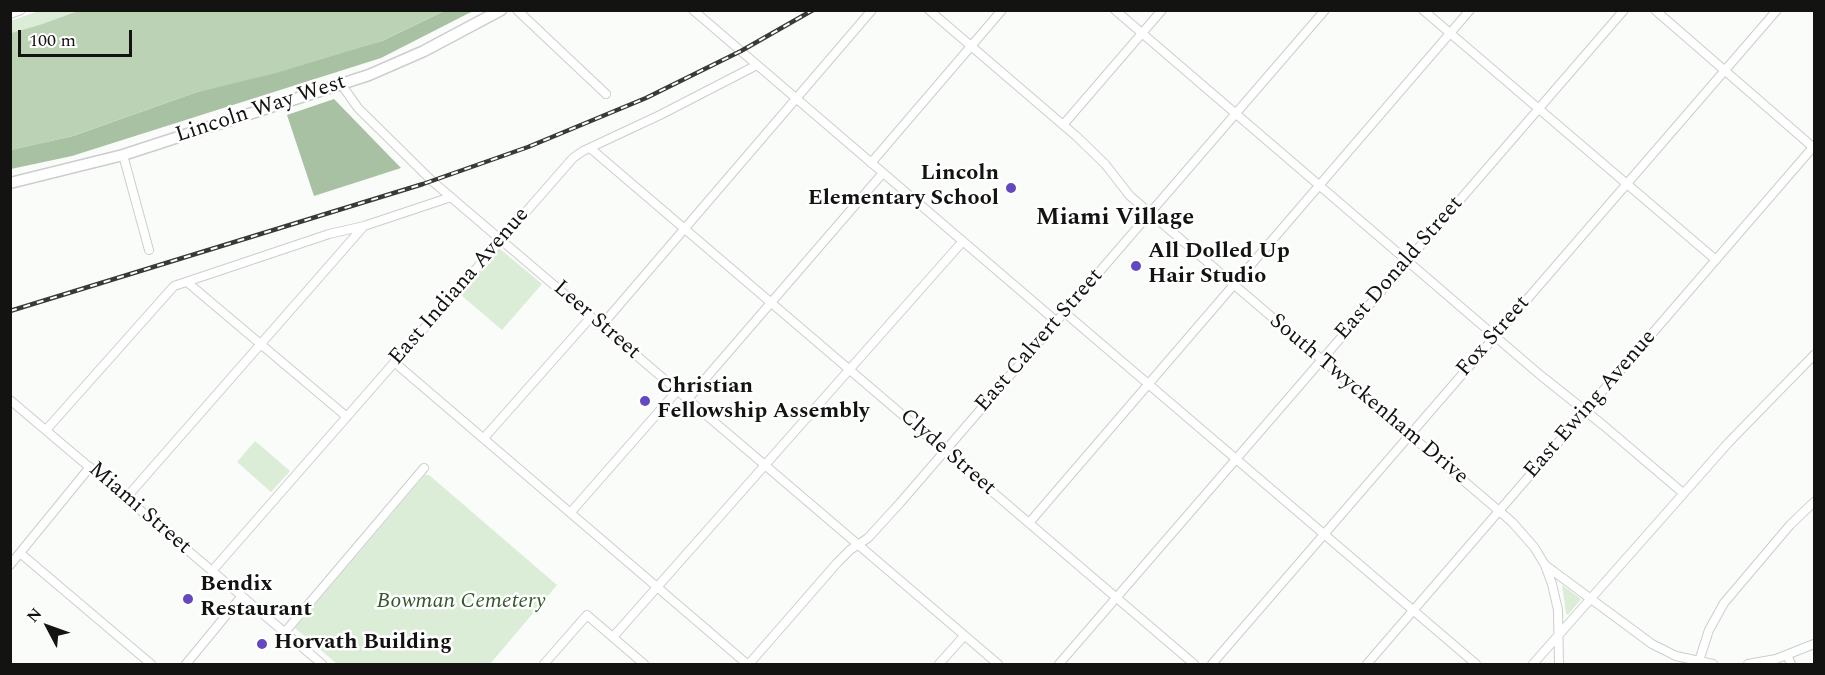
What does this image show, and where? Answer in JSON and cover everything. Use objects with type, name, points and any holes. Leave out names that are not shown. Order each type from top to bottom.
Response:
[{"type":"main road","name":"Lincoln Way West","points":[[10,183],[123,155],[341,84],[396,64],[501,10]]},
{"type":"street","points":[[10,14],[21,10]]},
{"type":"street","points":[[517,10],[606,94]]},
{"type":"street","points":[[693,10],[1056,321]]},
{"type":"street","points":[[602,325],[872,10]]},
{"type":"street","name":"South Twyckenham Drive","points":[[929,10],[1063,125],[1105,164],[1130,196],[1498,511],[1523,534],[1545,564],[1652,644],[1676,656],[1698,663],[1713,664]]},
{"type":"street","points":[[871,163],[1002,10]]},
{"type":"street","points":[[1115,10],[1683,494]]},
{"type":"street","points":[[1063,125],[1162,10]]},
{"type":"street","name":"East Calvert Street","points":[[748,664],[837,563],[850,550],[868,538],[1324,10]]},
{"type":"street","points":[[1423,10],[1716,260]]},
{"type":"street","points":[[1029,523],[1470,10]]},
{"type":"street","name":"East Donald Street","points":[[1059,664],[1624,10]]},
{"type":"street","points":[[1655,10],[1814,148]]},
{"type":"street","name":"Fox Street","points":[[1212,664],[1777,10]]},
{"type":"street","name":"East Indiana Avenue","points":[[212,571],[573,158],[590,147],[660,115],[757,65]]},
{"type":"street","name":"Leer Street","points":[[341,84],[358,108],[428,177],[998,664]]},
{"type":"street","name":"Clyde Street","points":[[590,147],[1194,664]]},
{"type":"street","name":"East Ewing Avenue","points":[[1367,664],[1814,148]]},
{"type":"street","points":[[123,155],[149,250]]},
{"type":"street","points":[[687,400],[882,174]]},
{"type":"street","points":[[46,430],[174,286],[329,234],[364,226],[451,197]]},
{"type":"street","points":[[126,498],[364,226]]},
{"type":"street","points":[[612,638],[963,241]]},
{"type":"street","points":[[187,282],[346,417]]},
{"type":"street","points":[[1064,312],[1476,664]]},
{"type":"street","points":[[484,438],[591,317]]},
{"type":"street","points":[[1533,664],[1753,416],[1815,355]]},
{"type":"street","points":[[394,362],[748,664]]},
{"type":"street","points":[[571,513],[677,391]]},
{"type":"street","name":"Miami Street","points":[[10,400],[322,664]]},
{"type":"street","points":[[10,565],[90,467]]},
{"type":"street","points":[[285,633],[424,468]]},
{"type":"street","points":[[1698,663],[1709,630],[1724,603],[1790,525],[1815,502]]},
{"type":"street","points":[[20,553],[151,664]]},
{"type":"street","points":[[1545,564],[1558,610],[1559,664]]},
{"type":"street","points":[[186,664],[242,596]]},
{"type":"street","points":[[544,664],[587,615],[644,664]]},
{"type":"street","points":[[939,664],[964,636]]},
{"type":"street","points":[[1748,664],[1787,655],[1815,644]]},
{"type":"street","points":[[1787,655],[1791,664]]},
{"type":"green space","points":[[39,11],[78,11],[11,33],[10,21]]},
{"type":"green space","points":[[500,249],[542,284],[502,330],[461,295]]},
{"type":"green space","points":[[255,441],[290,471],[271,492],[237,462]]},
{"type":"green space","name":"Bowman Cemetery","points":[[425,475],[429,475],[557,585],[490,664],[337,664],[295,628]]},
{"type":"green space","points":[[1562,585],[1581,599],[1568,615],[1566,613]]},
{"type":"shaded area","points":[[78,11],[444,11],[382,41],[276,73],[194,93],[73,136],[11,150],[11,33]]},
{"type":"shaded area","points":[[444,11],[473,11],[381,58],[72,156],[11,169],[10,150],[73,136],[194,93],[382,41]]},
{"type":"shaded area","points":[[334,99],[401,168],[314,196],[287,115]]},
{"type":"railway","points":[[10,311],[423,184],[528,147],[646,98],[741,51],[813,10]]},
{"type":"place","name":"Lincoln Elementary School","points":[[1011,188]]},
{"type":"place","name":"All Dolled Up Hair Studio","points":[[1136,266]]},
{"type":"place","name":"Christian Fellowship Assembly","points":[[645,401]]},
{"type":"place","name":"Bendix Restaurant","points":[[188,599]]},
{"type":"place","name":"Horvath Building","points":[[262,644]]},
{"type":"district","name":"Miami Village","points":[[1115,219]]}]
